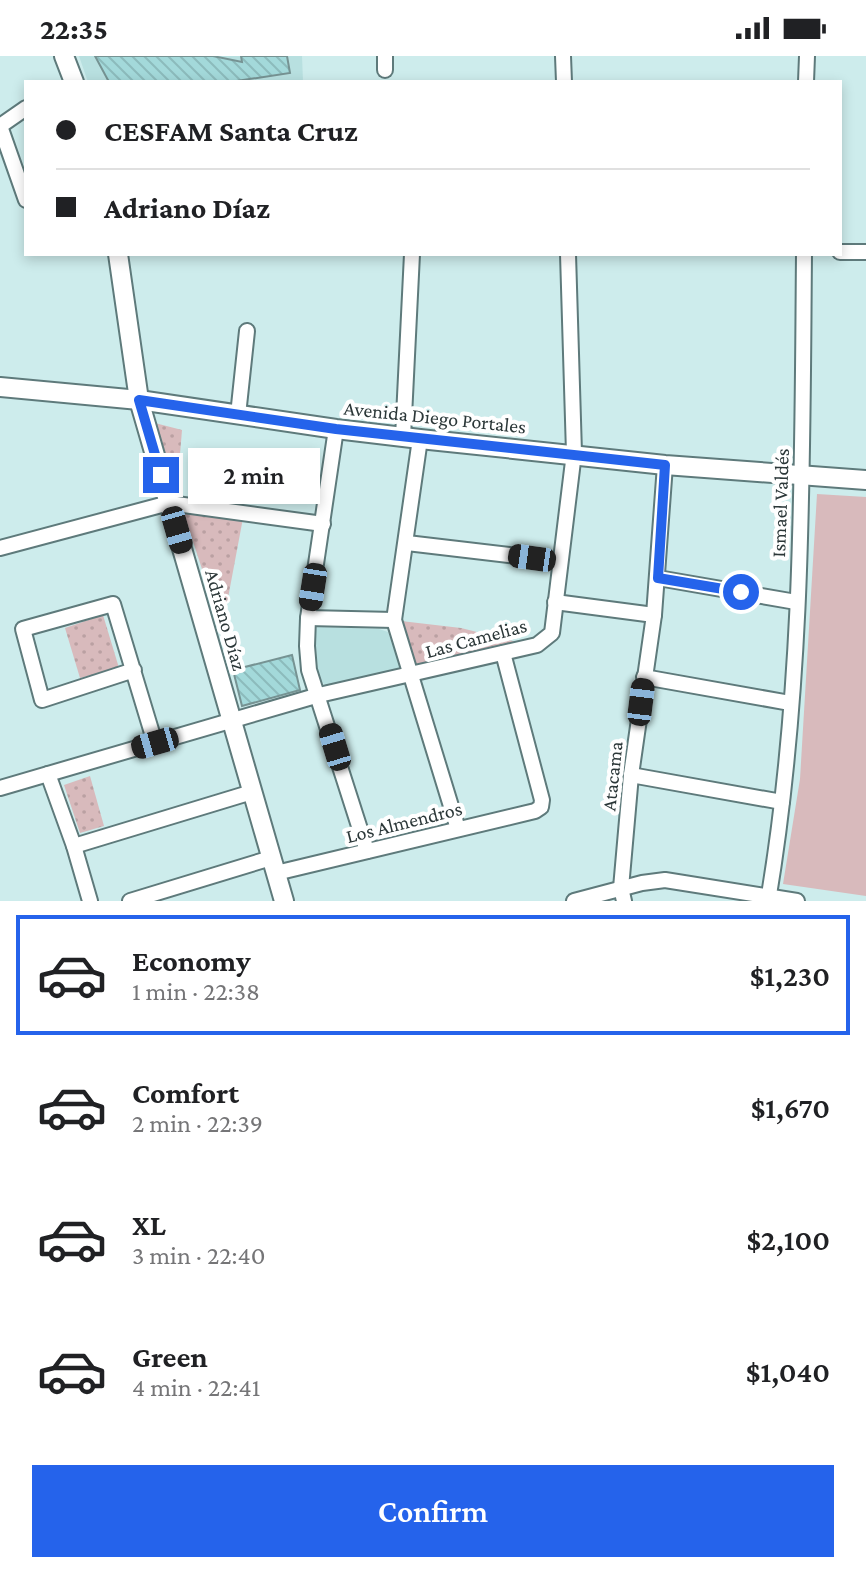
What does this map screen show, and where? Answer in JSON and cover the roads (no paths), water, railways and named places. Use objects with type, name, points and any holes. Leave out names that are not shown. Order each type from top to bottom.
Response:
[{"type":"main road","points":[[64,56],[69,80]]},
{"type":"main road","name":"Adriano Díaz","points":[[118,256],[139,400],[284,901]]},
{"type":"main road","name":"Avenida Diego Portales","points":[[0,387],[139,400],[412,438],[665,465],[866,480]]},
{"type":"street","points":[[563,56],[564,80]]},
{"type":"street","points":[[806,80],[807,56]]},
{"type":"street","points":[[24,109],[0,126],[24,194]]},
{"type":"street","points":[[842,252],[866,252]]},
{"type":"street","points":[[412,256],[412,438],[407,543],[394,620],[458,829]]},
{"type":"street","name":"Las Camelias","points":[[0,788],[319,695],[537,645],[552,633],[574,453],[568,256]]},
{"type":"street","name":"Ismael Valdés","points":[[768,898],[782,802],[796,602],[802,475],[804,256]]},
{"type":"street","points":[[238,415],[247,331]]},
{"type":"street","points":[[336,429],[308,618],[307,646],[309,670],[367,851]]},
{"type":"street","name":"Atacama","points":[[623,894],[631,775],[658,578],[665,465]]},
{"type":"street","points":[[0,548],[169,503],[323,524]]},
{"type":"street","points":[[407,543],[560,561]]},
{"type":"street","points":[[658,578],[796,602]]},
{"type":"street","points":[[555,602],[654,615]]},
{"type":"street","points":[[134,670],[42,700],[23,629],[113,604],[134,670],[155,743]]},
{"type":"street","points":[[308,618],[394,620]]},
{"type":"street","name":"Los Almendros","points":[[130,901],[274,866],[367,851],[535,811],[541,807],[542,800],[503,653]]},
{"type":"street","points":[[644,677],[790,703]]},
{"type":"street","points":[[48,774],[90,901]]},
{"type":"street","points":[[631,775],[782,802]]},
{"type":"street","points":[[74,846],[252,792]]},
{"type":"street","points":[[574,901],[623,894],[665,880],[797,901]]}]
